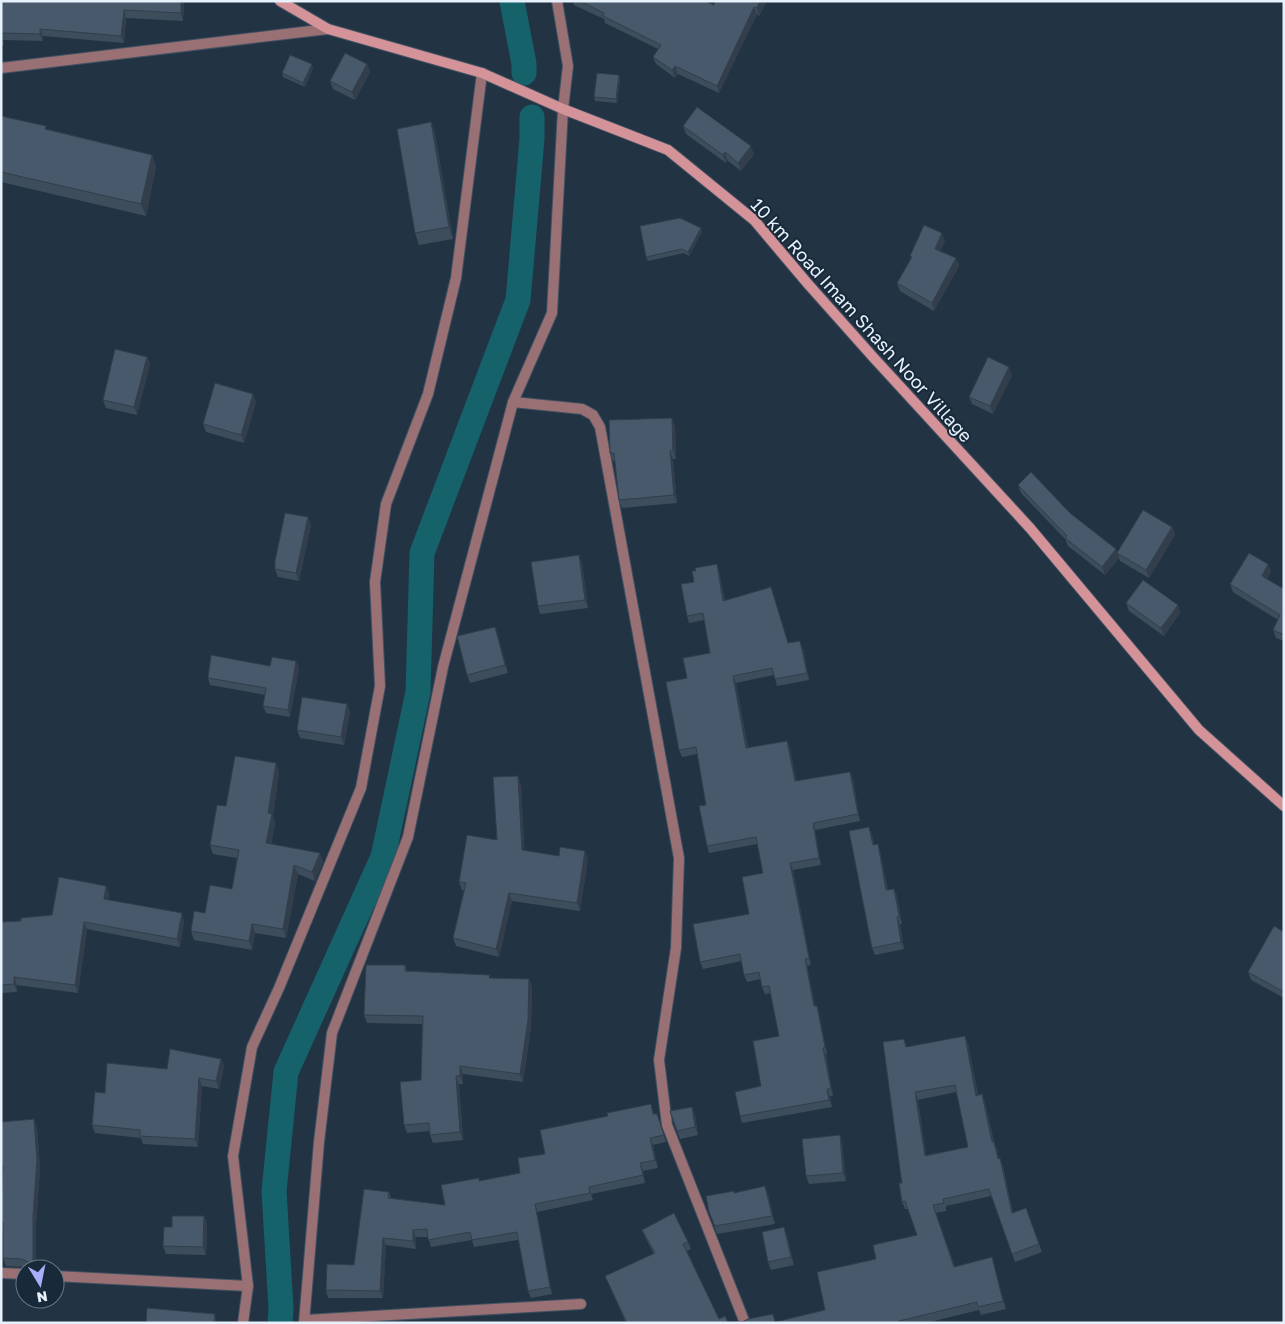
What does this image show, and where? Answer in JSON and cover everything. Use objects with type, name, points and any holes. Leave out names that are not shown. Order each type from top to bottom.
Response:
[{"type":"street","name":"10 km Road Imam Shash Noor Village","points":[[280,1],[328,29],[482,73],[563,109],[668,150],[754,220],[853,335],[1030,528],[1199,730],[1284,806]]},
{"type":"street","points":[[557,1],[568,66],[563,109],[552,313],[513,402],[443,667],[408,838],[332,1033],[318,1142],[305,1321],[581,1304]]},
{"type":"street","points":[[1,68],[328,29]]},
{"type":"street","points":[[242,1323],[248,1286],[232,1156],[252,1046],[279,988],[361,788],[380,686],[375,582],[386,504],[428,394],[456,278],[482,73]]},
{"type":"street","points":[[513,402],[582,410],[594,415],[600,427],[679,858],[676,948],[659,1060],[668,1125],[745,1323]]},
{"type":"street","points":[[1,1273],[15,1274]]},
{"type":"street","points":[[65,1277],[248,1286]]},
{"type":"building","points":[[1,1],[181,1],[181,13],[124,10],[121,36],[40,29],[40,34],[1,33]]},
{"type":"building","points":[[580,1],[705,1],[714,5],[715,1],[760,1],[757,8],[754,7],[717,86],[675,66],[672,70],[653,57],[661,45],[603,16],[604,13]]},
{"type":"building","points":[[345,53],[367,64],[352,92],[330,81]]},
{"type":"building","points":[[290,55],[312,64],[303,83],[282,73]]},
{"type":"building","points":[[597,73],[619,75],[616,99],[594,97]]},
{"type":"building","points":[[697,107],[751,146],[738,163],[725,152],[723,155],[683,126]]},
{"type":"building","points":[[1,116],[46,126],[45,129],[152,155],[141,204],[1,172]]},
{"type":"building","points":[[431,122],[449,227],[415,233],[397,129]]},
{"type":"building","points":[[680,218],[701,228],[688,252],[682,249],[646,257],[640,226]]},
{"type":"building","points":[[924,225],[942,233],[935,249],[956,258],[932,303],[897,283],[912,257],[910,256]]},
{"type":"building","points":[[115,349],[147,357],[134,407],[103,400]]},
{"type":"building","points":[[988,357],[1009,367],[990,406],[969,397]]},
{"type":"building","points":[[215,383],[253,394],[241,435],[203,424]]},
{"type":"building","points":[[672,418],[673,451],[670,451],[674,495],[619,500],[614,453],[610,453],[609,420]]},
{"type":"building","points":[[1031,472],[1070,513],[1116,549],[1102,567],[1065,538],[1067,536],[1018,485]]},
{"type":"building","points":[[1143,510],[1172,527],[1146,570],[1117,553]]},
{"type":"building","points":[[285,513],[308,517],[296,573],[275,569]]},
{"type":"building","points":[[1249,553],[1268,564],[1262,576],[1284,589],[1284,635],[1273,630],[1280,615],[1230,584]]},
{"type":"building","points":[[579,555],[585,600],[538,606],[531,562]]},
{"type":"building","points":[[717,564],[723,601],[771,587],[788,643],[800,641],[807,673],[775,679],[772,668],[733,676],[746,748],[787,741],[795,781],[850,772],[858,814],[813,823],[819,858],[790,863],[809,958],[805,959],[814,1006],[817,1006],[825,1047],[823,1048],[831,1089],[827,1089],[829,1100],[740,1116],[735,1092],[761,1086],[753,1041],[779,1036],[769,986],[762,987],[759,972],[744,975],[740,954],[700,962],[693,924],[749,914],[742,877],[763,873],[756,837],[707,846],[699,806],[706,805],[696,747],[679,750],[666,682],[687,678],[683,658],[710,653],[703,613],[687,616],[681,584],[694,582],[692,571],[696,571],[695,568]]},
{"type":"building","points":[[1143,580],[1178,605],[1161,628],[1126,603]]},
{"type":"building","points":[[495,627],[505,665],[467,675],[457,636]]},
{"type":"building","points":[[211,655],[270,666],[272,657],[296,661],[288,710],[263,706],[266,688],[208,678]]},
{"type":"building","points":[[302,697],[347,704],[341,737],[297,730]]},
{"type":"building","points":[[235,756],[276,763],[268,813],[272,814],[266,843],[320,853],[312,872],[294,865],[283,929],[252,924],[249,941],[191,931],[194,911],[205,913],[210,885],[232,889],[239,850],[210,845],[217,805],[226,806]]},
{"type":"building","points":[[518,776],[522,850],[559,856],[560,847],[585,851],[577,903],[509,893],[496,949],[453,938],[466,883],[459,882],[467,835],[497,840],[493,777]]},
{"type":"building","points":[[869,827],[873,845],[878,844],[886,890],[894,889],[901,942],[872,948],[849,831]]},
{"type":"building","points":[[59,877],[106,886],[104,899],[182,913],[177,939],[84,922],[75,985],[14,977],[14,984],[1,985],[1,922],[21,921],[21,918],[52,915]]},
{"type":"building","points":[[1274,926],[1284,932],[1284,992],[1248,972]]},
{"type":"building","points":[[366,965],[405,965],[405,971],[490,975],[489,978],[529,979],[528,1020],[520,1074],[460,1066],[460,1076],[456,1076],[460,1132],[430,1135],[429,1123],[404,1125],[400,1082],[421,1080],[423,1016],[364,1015]]},
{"type":"building","points":[[965,1036],[976,1096],[982,1094],[992,1142],[994,1142],[998,1159],[1000,1158],[1012,1213],[1026,1208],[1039,1244],[1012,1254],[989,1189],[943,1199],[944,1203],[933,1205],[954,1267],[992,1257],[1003,1301],[978,1307],[977,1302],[899,1321],[900,1323],[728,1323],[742,1322],[773,1314],[775,1322],[825,1310],[817,1272],[876,1259],[873,1245],[917,1235],[905,1201],[902,1202],[899,1183],[902,1183],[883,1042],[904,1039],[906,1047]],"holes":[[[955,1085],[968,1147],[925,1156],[915,1092]]]},
{"type":"building","points":[[170,1049],[221,1059],[216,1081],[199,1078],[195,1139],[140,1136],[140,1130],[92,1125],[95,1092],[105,1093],[107,1063],[167,1069]]},
{"type":"building","points":[[651,1104],[653,1114],[657,1114],[664,1135],[650,1138],[655,1160],[640,1163],[643,1175],[589,1187],[590,1193],[535,1204],[550,1287],[528,1291],[517,1232],[472,1240],[470,1232],[428,1240],[427,1229],[413,1230],[413,1241],[383,1238],[380,1291],[326,1290],[327,1264],[354,1265],[364,1189],[389,1192],[388,1198],[445,1205],[441,1185],[479,1178],[479,1181],[520,1173],[518,1158],[545,1154],[540,1130],[608,1116],[607,1113]]},
{"type":"building","points":[[692,1107],[695,1127],[677,1131],[670,1111]]},
{"type":"building","points":[[34,1119],[37,1160],[33,1216],[33,1259],[3,1258],[1,1122]]},
{"type":"building","points":[[840,1135],[843,1173],[806,1176],[802,1139]]},
{"type":"building","points":[[765,1186],[772,1216],[715,1226],[709,1212],[706,1196],[734,1191],[734,1193]]},
{"type":"building","points":[[674,1213],[688,1242],[683,1244],[719,1319],[725,1316],[728,1323],[627,1323],[605,1276],[655,1253],[642,1230]]},
{"type":"building","points":[[172,1216],[204,1216],[203,1247],[163,1246],[164,1227],[172,1227]]},
{"type":"building","points":[[784,1227],[791,1257],[768,1262],[762,1232]]},
{"type":"building","points":[[147,1308],[215,1314],[214,1323],[146,1323]]},
{"type":"waterway","points":[[512,1],[524,73]]},
{"type":"waterway","points":[[280,1323],[281,1308],[274,1191],[286,1072],[383,857],[418,692],[422,553],[518,300],[532,139],[532,117]]}]
